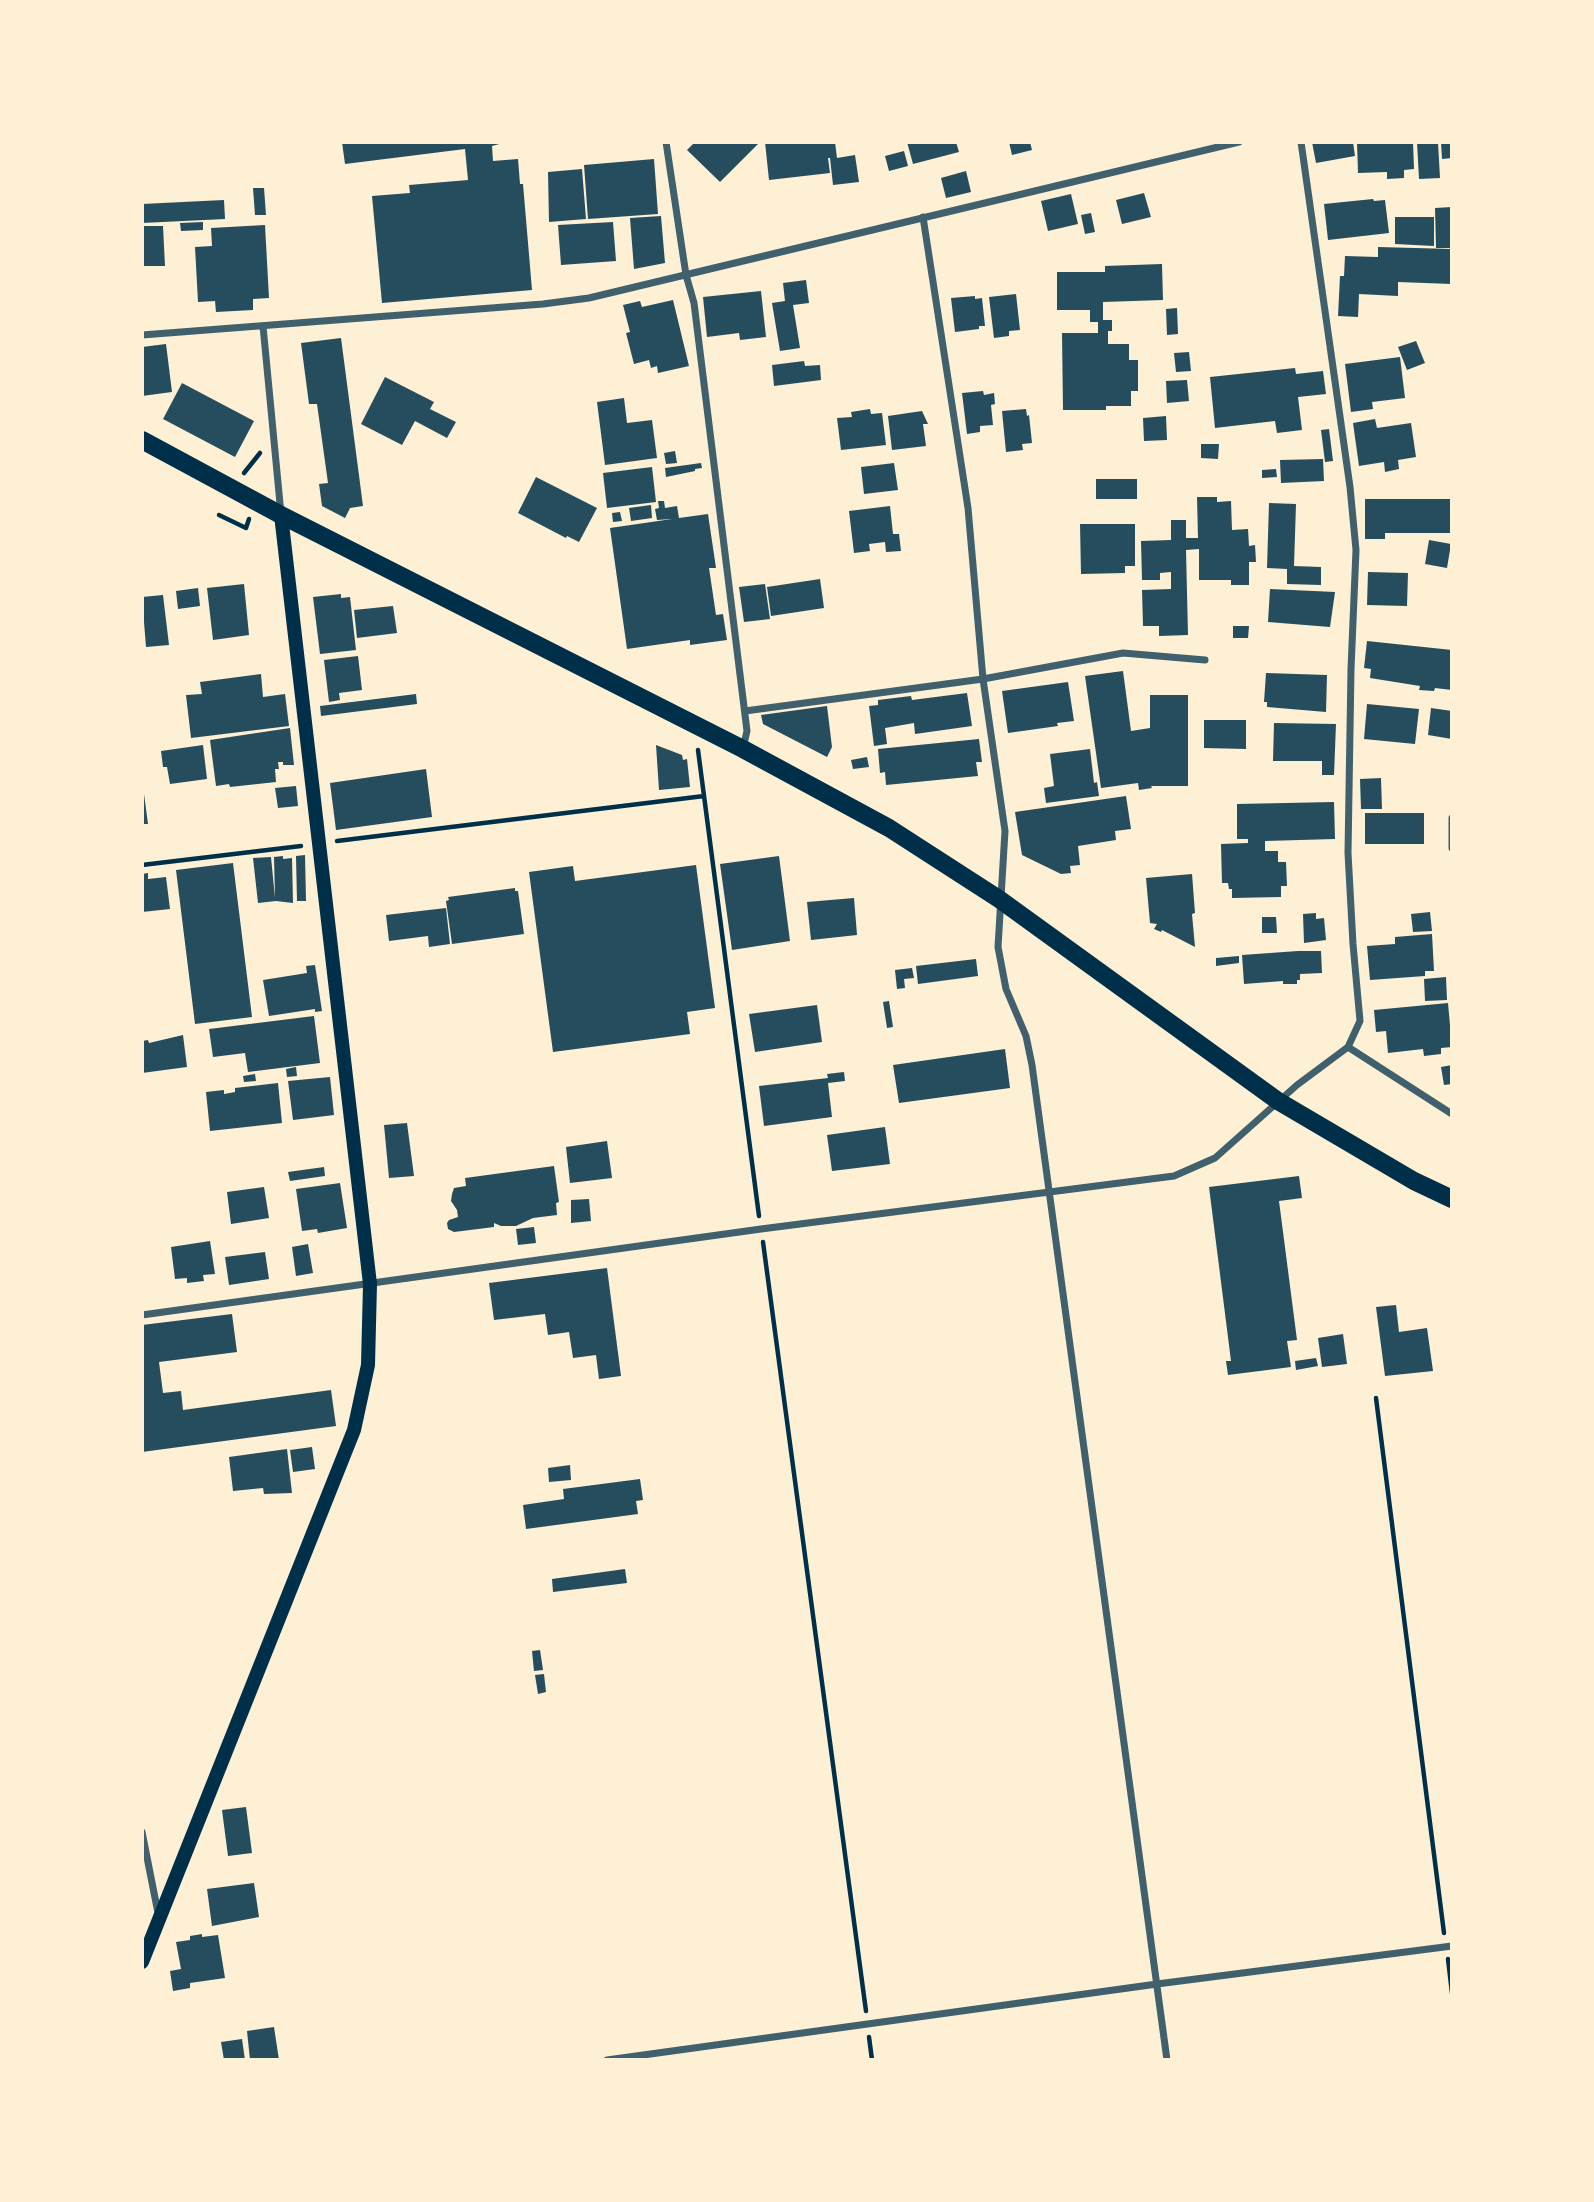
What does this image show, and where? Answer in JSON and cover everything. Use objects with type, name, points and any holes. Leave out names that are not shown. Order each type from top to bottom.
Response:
[{"type":"main road","points":[[142,440],[281,515],[743,748],[889,828],[999,899],[1278,1101],[1414,1181],[1452,1199]]},
{"type":"main road","points":[[142,1962],[354,1430],[368,1365],[370,1284],[281,515]]},
{"type":"street","points":[[666,142],[686,275],[694,303],[747,731],[743,748]]},
{"type":"street","points":[[142,335],[543,304],[589,298],[1239,142]]},
{"type":"street","points":[[142,1315],[761,1229],[1174,1176],[1215,1158],[1278,1101],[1348,1046],[1360,1021],[1348,853],[1356,550],[1350,487],[1301,142]]},
{"type":"street","points":[[923,217],[968,508],[983,679],[1005,831],[998,947],[1006,989],[1026,1036],[1032,1065],[1167,2060]]},
{"type":"street","points":[[263,326],[281,515]]},
{"type":"street","points":[[744,711],[983,679],[1123,653],[1205,660]]},
{"type":"street","points":[[1452,818],[1452,848]]},
{"type":"street","points":[[1348,1046],[1452,1114]]},
{"type":"street","points":[[142,1832],[159,1918]]},
{"type":"street","points":[[607,2060],[1449,1946]]},
{"type":"path","points":[[219,515],[246,528]]},
{"type":"path","points":[[704,728],[697,742],[872,2060]]},
{"type":"path","points":[[142,865],[704,796]]},
{"type":"path","points":[[1376,1398],[1449,1946],[1452,1993]]},
{"type":"building","points":[[342,142],[507,142],[492,146],[493,161],[518,159],[520,184],[523,184],[532,290],[382,303],[372,196],[410,193],[409,185],[468,180],[465,149],[345,164]]},
{"type":"building","points":[[695,142],[760,142],[720,182],[687,150]]},
{"type":"building","points":[[765,142],[835,142],[837,158],[855,155],[859,182],[833,185],[830,158],[830,173],[769,180]]},
{"type":"building","points":[[907,142],[956,142],[959,152],[913,164]]},
{"type":"building","points":[[1009,142],[1030,142],[1032,150],[1012,155]]},
{"type":"building","points":[[1312,142],[1353,142],[1355,156],[1316,163]]},
{"type":"building","points":[[1357,142],[1413,142],[1414,169],[1404,170],[1404,178],[1387,179],[1387,172],[1358,173]]},
{"type":"building","points":[[1417,142],[1438,142],[1440,178],[1419,179]]},
{"type":"building","points":[[1441,142],[1452,142],[1452,158],[1442,159]]},
{"type":"building","points":[[904,151],[908,166],[889,171],[885,156]]},
{"type":"building","points":[[654,159],[658,214],[588,219],[584,165]]},
{"type":"building","points":[[582,169],[586,219],[549,222],[548,172]]},
{"type":"building","points":[[966,171],[971,192],[946,198],[941,178]]},
{"type":"building","points":[[253,188],[264,188],[266,215],[255,215]]},
{"type":"building","points":[[1144,193],[1151,217],[1122,224],[1116,200]]},
{"type":"building","points":[[1071,194],[1078,224],[1048,231],[1041,201]]},
{"type":"building","points":[[224,200],[225,219],[142,223],[142,204]]},
{"type":"building","points":[[1385,200],[1389,233],[1328,240],[1324,204]]},
{"type":"building","points":[[1452,207],[1452,248],[1436,248],[1435,208]]},
{"type":"building","points":[[1091,213],[1095,232],[1085,234],[1081,215]]},
{"type":"building","points":[[661,216],[665,263],[634,269],[630,218]]},
{"type":"building","points":[[1395,217],[1434,217],[1434,246],[1395,244]]},
{"type":"building","points":[[203,222],[203,230],[181,231],[180,223]]},
{"type":"building","points":[[613,222],[616,261],[561,265],[558,225]]},
{"type":"building","points":[[265,225],[269,298],[253,299],[253,310],[216,312],[215,301],[198,302],[195,247],[212,246],[211,228]]},
{"type":"building","points":[[142,226],[163,226],[165,266],[142,266]]},
{"type":"building","points":[[1378,247],[1452,249],[1452,284],[1398,282],[1398,296],[1359,294],[1358,317],[1338,316],[1340,276],[1344,276],[1345,256],[1378,257]]},
{"type":"building","points":[[1162,264],[1163,300],[1103,302],[1103,320],[1112,320],[1112,331],[1108,331],[1108,344],[1129,344],[1129,360],[1138,360],[1138,391],[1131,391],[1131,406],[1106,406],[1106,410],[1063,410],[1062,333],[1098,333],[1098,322],[1090,322],[1090,310],[1057,310],[1057,272],[1105,272],[1105,266]]},
{"type":"building","points":[[806,280],[809,303],[793,305],[800,348],[780,351],[772,303],[785,301],[783,283]]},
{"type":"building","points":[[761,291],[766,337],[740,340],[739,333],[707,337],[703,297]]},
{"type":"building","points":[[1016,294],[1020,330],[1009,331],[1009,336],[994,338],[989,297]]},
{"type":"building","points":[[975,296],[975,299],[982,298],[985,326],[955,332],[951,298]]},
{"type":"building","points":[[673,300],[689,366],[658,373],[657,366],[651,368],[649,360],[634,364],[626,333],[630,332],[623,305],[640,301],[642,307]]},
{"type":"building","points":[[1177,308],[1178,334],[1167,335],[1166,309]]},
{"type":"building","points":[[341,338],[363,506],[350,508],[345,518],[322,506],[319,484],[328,483],[317,404],[309,404],[301,343]]},
{"type":"building","points":[[1416,341],[1425,363],[1407,370],[1398,347]]},
{"type":"building","points":[[166,344],[172,392],[142,396],[142,347]]},
{"type":"building","points":[[1189,352],[1191,371],[1176,372],[1174,353]]},
{"type":"building","points":[[1400,357],[1405,398],[1372,402],[1373,409],[1351,412],[1345,364]]},
{"type":"building","points":[[804,361],[805,366],[820,365],[821,380],[774,386],[772,365]]},
{"type":"building","points":[[1295,368],[1296,374],[1323,371],[1326,394],[1298,397],[1302,430],[1277,433],[1275,421],[1215,428],[1210,377]]},
{"type":"building","points":[[385,377],[434,402],[430,409],[456,422],[447,438],[415,421],[402,445],[361,424]]},
{"type":"building","points":[[1187,380],[1189,401],[1167,403],[1166,381]]},
{"type":"building","points":[[182,383],[254,421],[235,457],[163,419]]},
{"type":"building","points":[[983,391],[984,395],[994,393],[995,404],[991,405],[993,425],[980,426],[980,432],[967,434],[962,393]]},
{"type":"building","points":[[624,398],[627,423],[652,420],[657,458],[605,465],[597,402]]},
{"type":"building","points":[[870,409],[871,414],[882,413],[886,445],[841,450],[837,418],[852,417],[851,412]]},
{"type":"building","points":[[1026,409],[1032,443],[1022,444],[1023,450],[1006,452],[1002,411]]},
{"type":"building","points":[[922,411],[928,424],[923,424],[926,446],[892,450],[888,416]]},
{"type":"building","points":[[1166,416],[1167,440],[1144,441],[1143,418]]},
{"type":"building","points":[[1375,419],[1377,428],[1411,423],[1416,457],[1398,460],[1399,469],[1385,472],[1384,462],[1359,466],[1353,423]]},
{"type":"building","points":[[1329,429],[1333,461],[1325,462],[1321,430]]},
{"type":"building","points":[[1201,444],[1219,444],[1218,459],[1201,458]]},
{"type":"building","points":[[675,451],[677,463],[666,464],[664,453]]},
{"type":"building","points":[[1323,459],[1324,481],[1281,483],[1280,460]]},
{"type":"building","points":[[701,463],[702,468],[695,471],[666,477],[665,468]]},
{"type":"building","points":[[894,463],[898,490],[864,494],[861,467]]},
{"type":"building","points":[[652,467],[656,502],[607,508],[603,473]]},
{"type":"building","points":[[1276,469],[1277,477],[1262,478],[1262,470]]},
{"type":"building","points":[[536,477],[597,508],[579,542],[518,513]]},
{"type":"building","points":[[1096,479],[1137,479],[1137,499],[1096,499]]},
{"type":"building","points":[[1197,497],[1217,497],[1217,502],[1231,501],[1232,530],[1248,529],[1249,546],[1255,545],[1256,562],[1249,562],[1249,585],[1231,585],[1231,580],[1199,580],[1199,549],[1186,550],[1188,635],[1159,636],[1159,626],[1143,626],[1142,590],[1171,589],[1171,572],[1160,573],[1160,580],[1142,580],[1141,541],[1171,540],[1171,520],[1186,520],[1186,538],[1198,538]]},
{"type":"building","points":[[1365,499],[1452,499],[1452,533],[1385,533],[1385,539],[1365,539]]},
{"type":"building","points":[[658,501],[664,501],[665,508],[677,506],[679,518],[708,514],[716,568],[709,568],[716,615],[723,614],[727,640],[690,645],[690,640],[627,649],[610,528],[672,519],[657,520],[655,509],[659,508]]},
{"type":"building","points":[[1269,503],[1296,504],[1294,566],[1321,567],[1321,585],[1287,584],[1287,569],[1267,568]]},
{"type":"building","points":[[651,505],[652,518],[631,521],[629,508]]},
{"type":"building","points":[[890,506],[893,534],[899,534],[901,551],[886,552],[885,542],[869,544],[870,551],[854,553],[849,511]]},
{"type":"building","points":[[620,512],[622,521],[613,522],[612,513]]},
{"type":"building","points":[[1080,524],[1135,524],[1135,566],[1125,566],[1125,573],[1081,574]]},
{"type":"building","points":[[1429,540],[1451,544],[1447,568],[1425,564]]},
{"type":"building","points":[[1368,572],[1408,573],[1407,606],[1367,605]]},
{"type":"building","points":[[820,579],[824,608],[771,616],[767,587]]},
{"type":"building","points":[[244,584],[249,635],[213,640],[207,588]]},
{"type":"building","points":[[765,584],[770,619],[744,622],[739,587]]},
{"type":"building","points":[[198,588],[200,606],[178,609],[176,591]]},
{"type":"building","points":[[1270,589],[1335,592],[1330,627],[1268,622]]},
{"type":"building","points":[[341,594],[341,598],[350,597],[356,650],[320,654],[313,597]]},
{"type":"building","points":[[163,595],[169,645],[146,647],[142,597]]},
{"type":"building","points":[[393,606],[397,633],[357,638],[354,610]]},
{"type":"building","points":[[1233,626],[1249,626],[1248,638],[1233,638]]},
{"type":"building","points":[[1367,641],[1452,650],[1452,690],[1419,690],[1420,686],[1370,678],[1371,669],[1364,668]]},
{"type":"building","points":[[358,656],[362,690],[339,693],[340,700],[329,702],[324,660]]},
{"type":"building","points":[[1123,671],[1131,731],[1150,728],[1150,695],[1188,695],[1188,786],[1151,786],[1152,788],[1139,790],[1138,783],[1101,788],[1085,676]]},
{"type":"building","points":[[1266,673],[1327,675],[1326,712],[1267,707],[1267,702],[1264,702]]},
{"type":"building","points":[[261,674],[263,697],[285,694],[289,726],[191,738],[186,695],[202,694],[200,682]]},
{"type":"building","points":[[1068,682],[1074,721],[1008,733],[1002,691]]},
{"type":"building","points":[[967,693],[972,726],[915,734],[914,723],[885,728],[887,744],[874,746],[869,706],[878,705],[878,700],[911,696],[912,700]]},
{"type":"building","points":[[416,694],[417,704],[321,716],[320,706]]},
{"type":"building","points":[[1367,704],[1419,709],[1415,744],[1364,739]]},
{"type":"building","points":[[827,706],[832,747],[827,757],[763,724],[761,715]]},
{"type":"building","points":[[1431,708],[1452,711],[1452,739],[1428,735]]},
{"type":"building","points":[[1204,720],[1246,720],[1246,749],[1204,748]]},
{"type":"building","points":[[1274,723],[1336,724],[1334,775],[1322,775],[1322,761],[1273,761]]},
{"type":"building","points":[[290,728],[294,765],[278,762],[279,769],[275,769],[276,782],[216,786],[210,740]]},
{"type":"building","points":[[979,739],[982,762],[976,762],[978,776],[886,785],[885,772],[880,773],[878,749]]},
{"type":"building","points":[[203,745],[207,779],[170,784],[167,767],[163,767],[161,751]]},
{"type":"building","points":[[656,745],[682,755],[683,760],[687,759],[690,787],[659,790]]},
{"type":"building","points":[[1090,749],[1094,783],[1097,782],[1099,796],[1046,803],[1044,788],[1054,786],[1050,754]]},
{"type":"building","points":[[867,757],[869,767],[853,769],[851,760]]},
{"type":"building","points":[[426,769],[432,817],[336,830],[330,783]]},
{"type":"building","points":[[1381,778],[1382,809],[1361,809],[1360,779]]},
{"type":"building","points":[[296,786],[298,806],[278,808],[275,788]]},
{"type":"building","points":[[144,794],[148,824],[142,824]]},
{"type":"building","points":[[1126,796],[1131,829],[1115,831],[1116,840],[1078,846],[1080,865],[1070,866],[1071,873],[1061,874],[1022,855],[1015,812]]},
{"type":"building","points":[[1334,802],[1335,839],[1265,841],[1265,851],[1278,851],[1278,862],[1286,862],[1287,886],[1281,886],[1281,897],[1232,898],[1232,889],[1229,889],[1228,883],[1222,883],[1221,844],[1248,843],[1248,839],[1237,839],[1237,804]]},
{"type":"building","points":[[1365,813],[1424,813],[1424,844],[1365,844]]},
{"type":"building","points":[[305,855],[306,901],[297,901],[296,856]]},
{"type":"building","points":[[283,856],[283,859],[292,858],[293,903],[258,903],[253,858],[271,857],[275,898],[274,857]]},
{"type":"building","points":[[779,856],[790,941],[732,950],[720,864]]},
{"type":"building","points":[[233,863],[252,1017],[195,1024],[176,870]]},
{"type":"building","points":[[696,865],[715,1008],[687,1012],[690,1034],[553,1052],[529,872],[573,866],[575,881]]},
{"type":"building","points":[[148,873],[148,879],[166,877],[170,909],[142,912],[142,874]]},
{"type":"building","points":[[1192,874],[1195,947],[1162,930],[1161,932],[1154,929],[1157,924],[1150,923],[1146,878]]},
{"type":"building","points":[[515,888],[515,891],[518,891],[524,934],[452,944],[446,901],[449,900],[448,897]]},
{"type":"building","points":[[854,898],[857,935],[811,940],[807,902]]},
{"type":"building","points":[[446,908],[450,944],[429,947],[428,936],[389,941],[386,915]]},
{"type":"building","points":[[1430,912],[1432,931],[1413,932],[1411,914]]},
{"type":"building","points":[[1316,913],[1316,919],[1324,918],[1326,940],[1304,943],[1303,914]]},
{"type":"building","points":[[1262,917],[1276,917],[1277,933],[1262,933]]},
{"type":"building","points":[[1432,934],[1434,971],[1425,971],[1425,976],[1370,980],[1367,946],[1395,944],[1395,937]]},
{"type":"building","points":[[1321,951],[1322,973],[1300,974],[1297,984],[1283,984],[1283,981],[1244,984],[1242,955]]},
{"type":"building","points":[[1239,956],[1239,963],[1216,966],[1216,958]]},
{"type":"building","points":[[976,959],[978,976],[918,984],[916,966]]},
{"type":"building","points":[[315,965],[322,1011],[315,1012],[315,1009],[269,1016],[263,980],[307,973],[306,966]]},
{"type":"building","points":[[912,968],[914,978],[904,979],[905,988],[897,989],[895,970]]},
{"type":"building","points":[[1446,977],[1447,1000],[1425,1001],[1424,979]]},
{"type":"building","points":[[889,1001],[893,1027],[887,1028],[883,1002]]},
{"type":"building","points":[[1448,1003],[1452,1047],[1441,1048],[1441,1054],[1424,1056],[1423,1049],[1388,1053],[1386,1031],[1376,1032],[1374,1010]]},
{"type":"building","points":[[817,1005],[822,1042],[755,1052],[749,1014]]},
{"type":"building","points":[[314,1016],[320,1063],[248,1072],[245,1053],[213,1057],[209,1029]]},
{"type":"building","points":[[183,1035],[187,1067],[142,1073],[142,1041],[148,1040],[149,1043]]},
{"type":"building","points":[[1005,1049],[1010,1088],[899,1103],[893,1065]]},
{"type":"building","points":[[1452,1065],[1452,1084],[1444,1085],[1441,1067]]},
{"type":"building","points":[[296,1067],[297,1076],[287,1077],[286,1069]]},
{"type":"building","points":[[844,1072],[845,1081],[828,1083],[832,1117],[764,1126],[759,1086],[828,1078],[827,1074]]},
{"type":"building","points":[[255,1074],[256,1081],[244,1082],[243,1076]]},
{"type":"building","points":[[330,1077],[334,1115],[293,1120],[288,1081]]},
{"type":"building","points":[[278,1083],[282,1123],[210,1131],[206,1092],[224,1090],[224,1094],[235,1092],[235,1088]]},
{"type":"building","points":[[407,1123],[414,1176],[389,1178],[384,1125]]},
{"type":"building","points":[[885,1127],[890,1164],[832,1171],[827,1135]]},
{"type":"building","points":[[607,1141],[612,1178],[570,1183],[566,1147]]},
{"type":"building","points":[[554,1166],[559,1202],[556,1203],[557,1215],[533,1218],[516,1226],[494,1223],[494,1227],[454,1232],[448,1229],[449,1220],[458,1217],[451,1201],[454,1188],[466,1186],[465,1178]]},
{"type":"building","points":[[324,1167],[325,1176],[290,1181],[288,1172]]},
{"type":"building","points":[[1299,1176],[1302,1198],[1279,1201],[1297,1340],[1287,1341],[1291,1367],[1228,1375],[1226,1361],[1231,1361],[1209,1187]]},
{"type":"building","points":[[340,1183],[347,1228],[318,1233],[317,1229],[302,1231],[296,1189]]},
{"type":"building","points":[[264,1187],[269,1218],[231,1224],[227,1192]]},
{"type":"building","points":[[589,1199],[591,1221],[571,1223],[571,1200]]},
{"type":"building","points":[[534,1227],[536,1243],[518,1245],[516,1229]]},
{"type":"building","points":[[210,1241],[215,1274],[203,1275],[204,1281],[187,1283],[187,1278],[175,1279],[171,1247]]},
{"type":"building","points":[[308,1244],[313,1273],[296,1276],[292,1247]]},
{"type":"building","points":[[265,1252],[269,1279],[229,1285],[225,1257]]},
{"type":"building","points":[[607,1268],[621,1376],[599,1379],[596,1355],[573,1358],[569,1332],[548,1335],[545,1314],[494,1320],[489,1283]]},
{"type":"building","points":[[1396,1305],[1399,1332],[1427,1328],[1433,1371],[1385,1376],[1376,1307]]},
{"type":"building","points":[[232,1314],[237,1352],[159,1362],[163,1393],[181,1391],[183,1410],[331,1390],[336,1426],[142,1452],[142,1325]]},
{"type":"building","points":[[1343,1334],[1347,1364],[1322,1367],[1318,1338]]},
{"type":"building","points":[[1316,1358],[1318,1366],[1296,1370],[1295,1361]]},
{"type":"building","points":[[312,1447],[315,1469],[293,1472],[290,1450]]},
{"type":"building","points":[[287,1449],[292,1493],[264,1494],[263,1488],[233,1491],[229,1457]]},
{"type":"building","points":[[570,1465],[571,1480],[549,1482],[548,1468]]},
{"type":"building","points":[[640,1479],[643,1500],[636,1501],[638,1514],[526,1529],[523,1505],[564,1499],[563,1489]]},
{"type":"building","points":[[625,1569],[627,1583],[553,1592],[552,1579]]},
{"type":"building","points":[[540,1650],[543,1670],[534,1671],[532,1651]]},
{"type":"building","points":[[544,1674],[546,1692],[538,1694],[535,1675]]},
{"type":"building","points":[[246,1807],[252,1853],[228,1856],[222,1810]]},
{"type":"building","points":[[254,1883],[259,1917],[212,1926],[207,1889]]},
{"type":"building","points":[[202,1934],[202,1937],[218,1935],[225,1978],[190,1983],[190,1988],[173,1991],[170,1971],[181,1969],[176,1942],[190,1940],[190,1936]]},
{"type":"building","points":[[274,2027],[279,2060],[250,2060],[247,2031]]},
{"type":"building","points":[[242,2039],[245,2060],[224,2060],[221,2042]]}]
